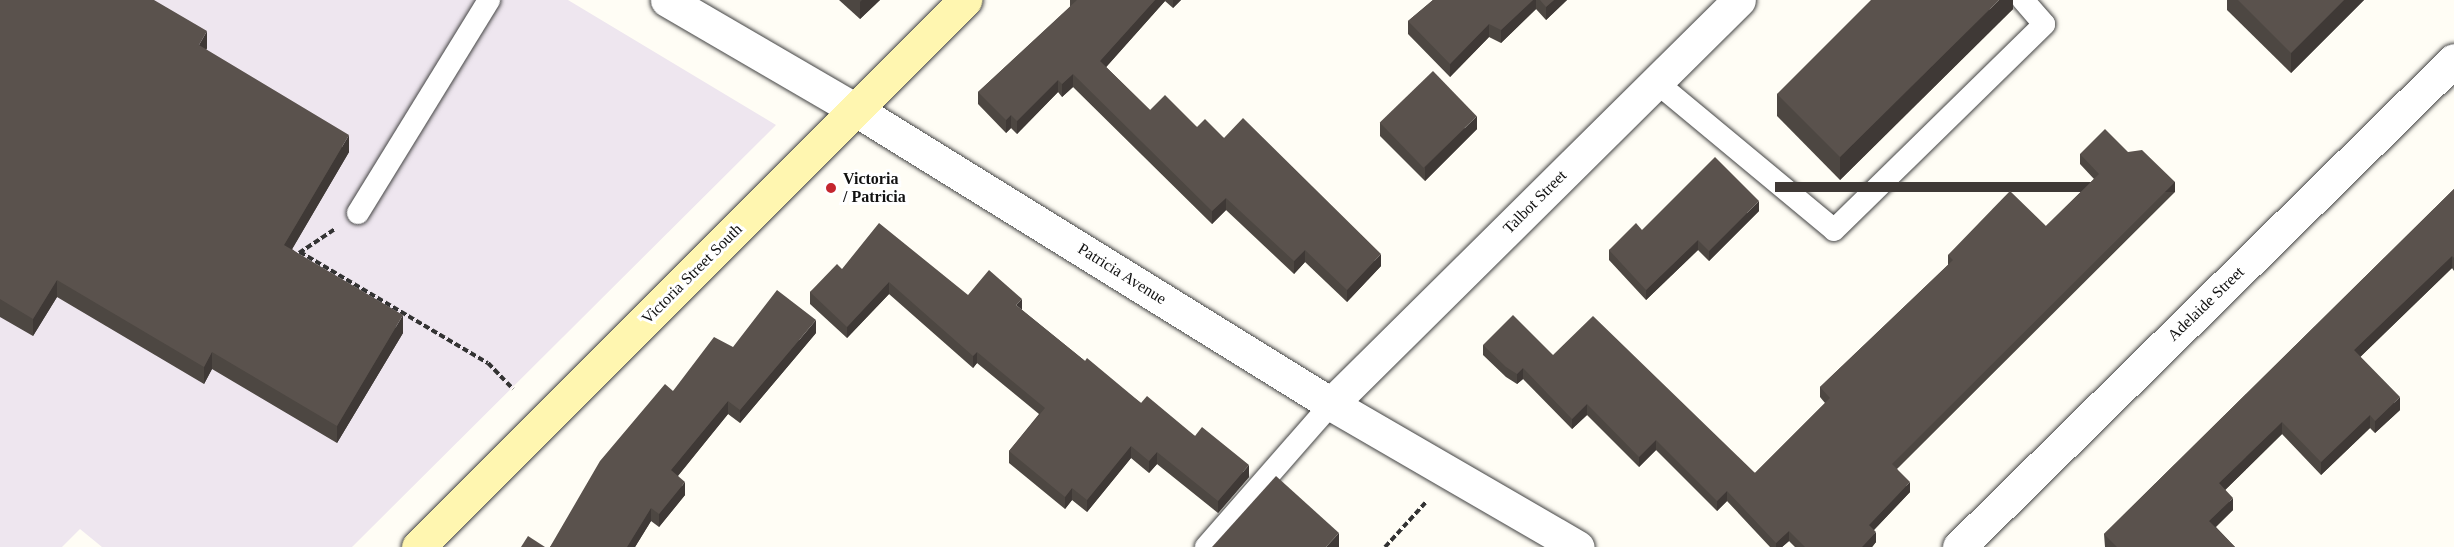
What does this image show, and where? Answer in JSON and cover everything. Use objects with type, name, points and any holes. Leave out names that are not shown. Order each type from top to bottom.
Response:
[{"type":"main road","name":"Victoria Street South","points":[[418,547],[965,0]]},
{"type":"street","name":"Patricia Avenue","points":[[667,0],[856,110],[1331,404],[1578,547]]},
{"type":"street","name":"Talbot Street","points":[[1331,404],[1739,0]]},
{"type":"street","name":"Adelaide Street","points":[[1959,547],[2454,60]]},
{"type":"lane","points":[[358,213],[489,0]]},
{"type":"lane","points":[[1656,82],[1834,230],[2044,24],[2023,0]]},
{"type":"lane","points":[[1206,547],[1331,404]]},
{"type":"path","points":[[292,257],[358,213]]},
{"type":"path","points":[[300,252],[488,363],[513,389]]},
{"type":"path","points":[[1385,547],[1431,496]]},
{"type":"shaded area","points":[[0,0],[568,0],[776,125],[352,547],[102,547],[80,529],[62,547],[0,547]]},
{"type":"building","points":[[0,0],[154,0],[207,31],[199,45],[349,135],[284,245],[403,315],[337,426],[212,352],[204,367],[57,280],[33,319],[0,299]]},
{"type":"building","points":[[1077,0],[1155,0],[1100,61],[1150,110],[1165,95],[1197,127],[1205,119],[1224,138],[1243,118],[1381,254],[1347,290],[1305,250],[1294,261],[1226,198],[1212,211],[1073,74],[1062,84],[1058,80],[1017,121],[1011,115],[1006,120],[978,92]]},
{"type":"building","points":[[1433,0],[1533,0],[1501,30],[1489,24],[1450,64],[1408,21]]},
{"type":"building","points":[[1540,0],[1554,0],[1546,7]]},
{"type":"building","points":[[1871,0],[1999,0],[1840,157],[1777,94]]},
{"type":"building","points":[[2238,0],[2344,0],[2291,53]]},
{"type":"building","points":[[1433,71],[1477,116],[1424,168],[1380,122]]},
{"type":"building","points":[[2105,129],[2128,152],[2142,150],[2175,182],[1892,464],[1910,482],[1869,525],[1876,532],[1862,547],[1805,547],[1789,531],[1776,543],[1727,491],[1717,501],[1656,440],[1639,457],[1587,404],[1572,419],[1523,368],[1517,374],[1506,367],[1483,345],[1513,315],[1553,355],[1593,316],[1755,473],[1830,398],[1820,387],[1953,260],[1948,255],[2010,191],[2046,226],[2099,174],[2080,154]]},
{"type":"building","points":[[1715,157],[1759,201],[1709,251],[1698,240],[1646,290],[1609,250],[1636,223],[1642,230]]},
{"type":"building","points":[[2454,189],[2454,258],[2452,256],[2354,350],[2400,397],[2375,421],[2370,415],[2321,462],[2282,422],[2219,483],[2233,498],[2209,521],[2235,547],[2117,547],[2104,534]]},
{"type":"building","points":[[879,223],[968,295],[989,270],[1022,299],[1016,305],[1085,361],[1087,358],[1141,403],[1147,396],[1195,436],[1202,427],[1249,465],[1218,501],[1157,452],[1149,461],[1131,446],[1087,500],[1072,488],[1065,497],[1009,451],[1045,408],[977,352],[973,356],[889,282],[847,327],[810,292],[837,264],[842,269]]},
{"type":"building","points":[[777,290],[816,320],[740,410],[728,401],[671,470],[685,482],[659,514],[651,508],[627,547],[550,547],[600,461],[665,384],[673,391],[714,337],[733,347]]},
{"type":"building","points":[[1276,476],[1339,533],[1326,547],[1212,547]]},
{"type":"building","points":[[528,536],[545,547],[521,547]]},
{"type":"place","name":"Victoria / Patricia","points":[[831,188]]}]
